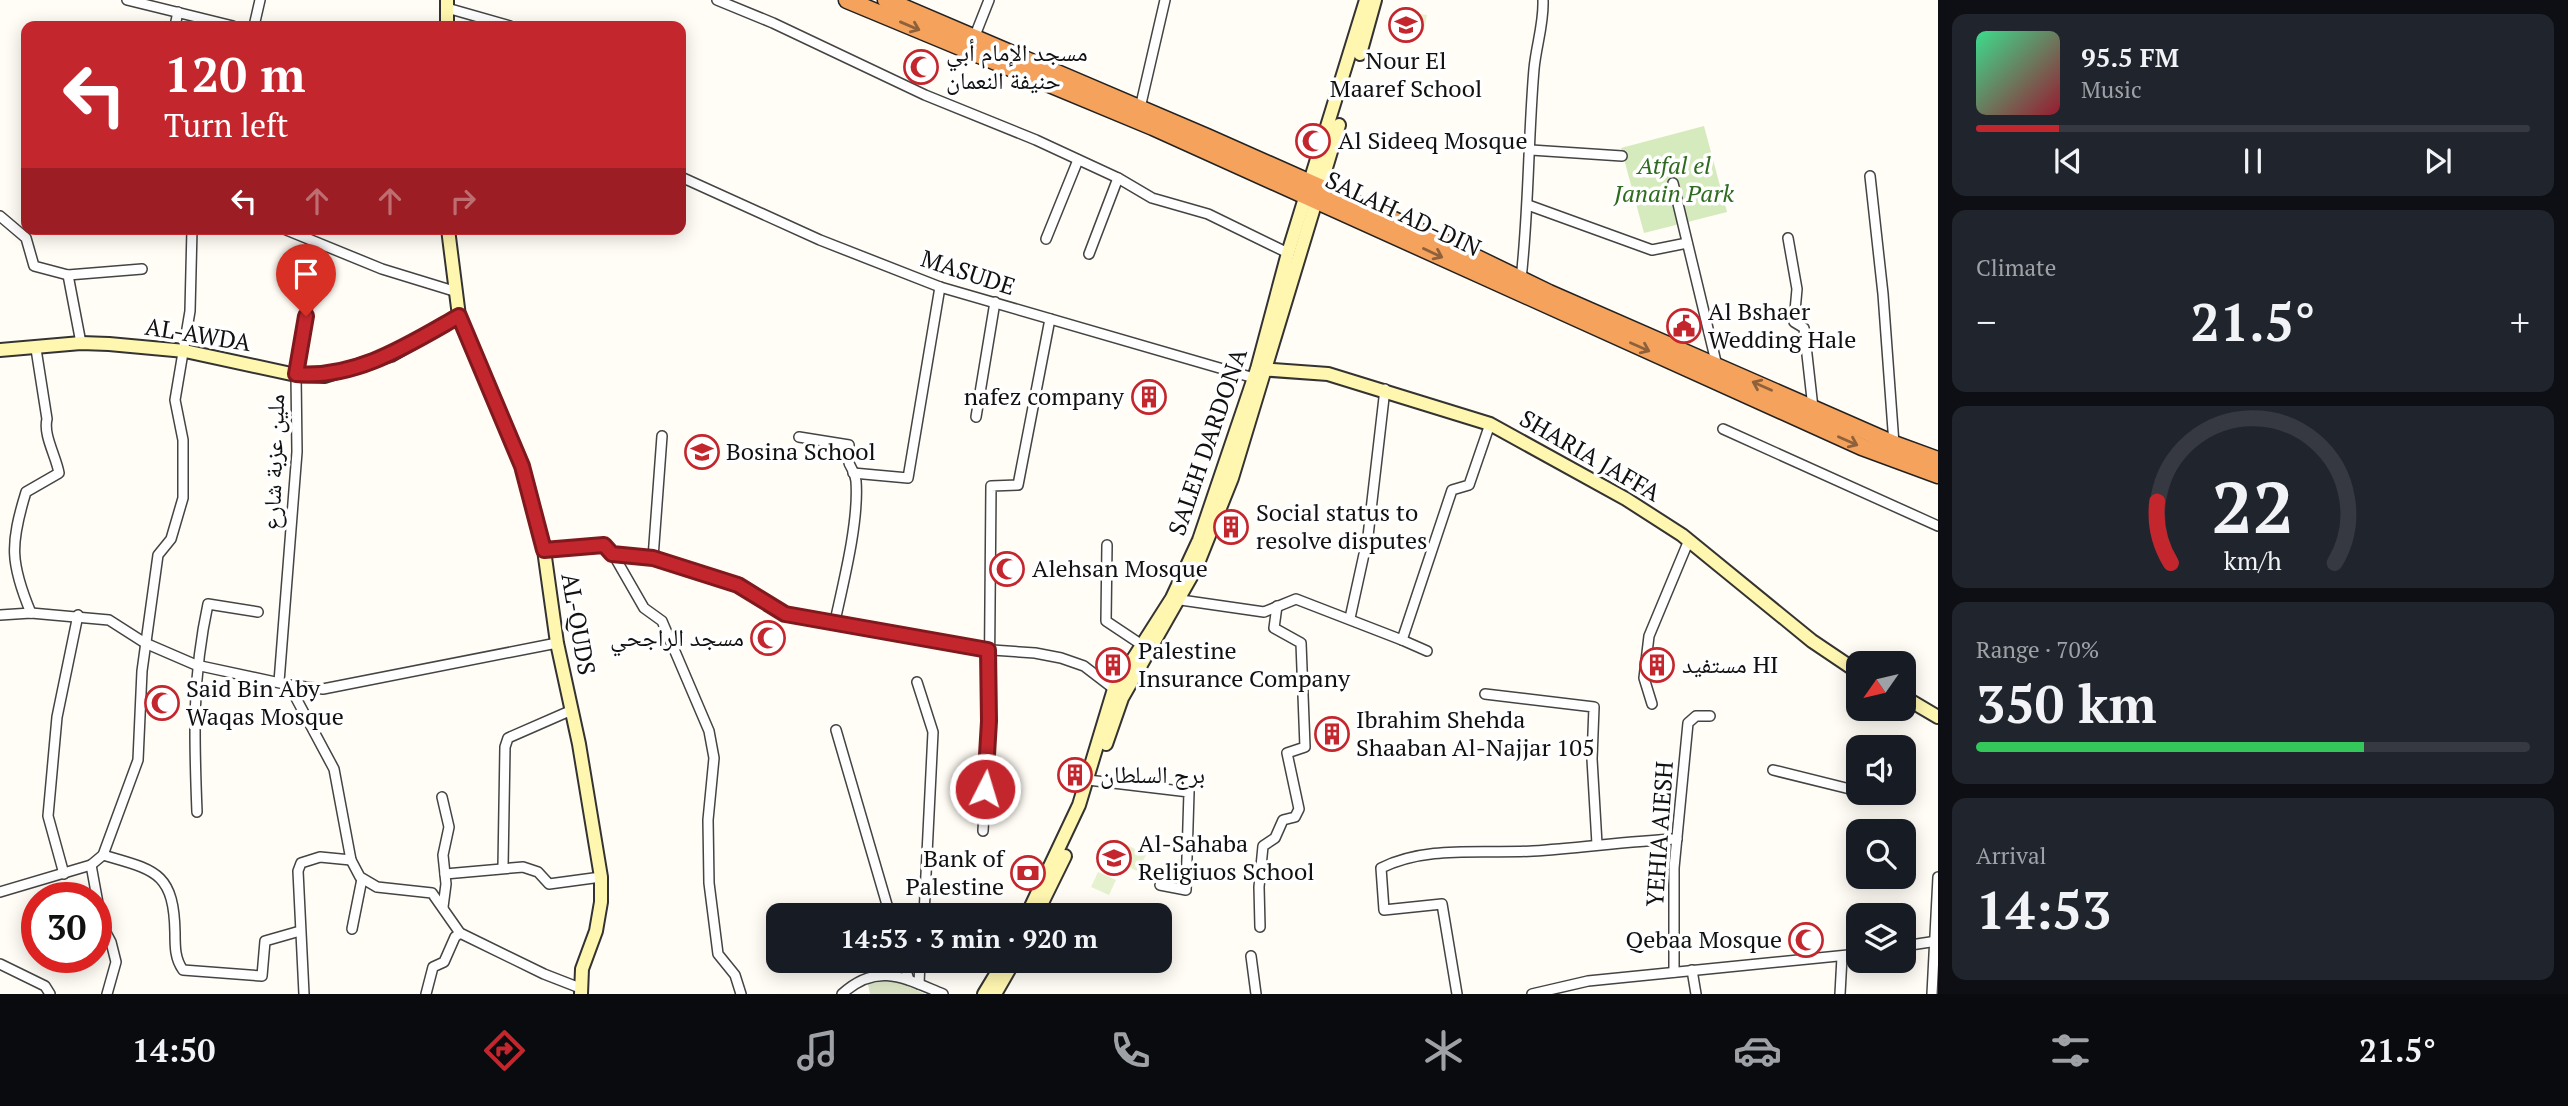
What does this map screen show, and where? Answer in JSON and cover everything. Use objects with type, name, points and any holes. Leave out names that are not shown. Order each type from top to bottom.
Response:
[{"type":"highway","name":"SALAH AD-DIN","points":[[847,0],[1521,279],[1894,444],[1938,460]]},
{"type":"highway","name":"SALAH AD-DIN","points":[[886,0],[1140,108],[1839,437],[1938,475]]},
{"type":"street","points":[[128,0],[213,21]]},
{"type":"street","points":[[255,21],[260,0]]},
{"type":"street","points":[[717,0],[773,23],[925,95],[1118,178],[1152,198],[1208,214],[1288,253]]},
{"type":"street","points":[[974,38],[989,0]]},
{"type":"street","points":[[1140,108],[1165,0]]},
{"type":"street","name":"SALEH DARDONA","points":[[1033,903],[1092,781],[1122,698],[1176,599],[1199,540],[1259,373],[1297,255],[1366,0]]},
{"type":"street","name":"SALEH DARDONA","points":[[1259,373],[1288,253],[1314,192],[1375,0]]},
{"type":"street","points":[[1521,279],[1528,205],[1534,68],[1544,19],[1543,0]]},
{"type":"street","points":[[447,4],[496,21]]},
{"type":"street","points":[[176,21],[177,12]]},
{"type":"street","points":[[1531,150],[1622,156]]},
{"type":"street","points":[[1046,239],[1078,160]]},
{"type":"street","points":[[1870,176],[1883,294],[1894,444]]},
{"type":"street","points":[[1089,254],[1118,178]]},
{"type":"street","name":"MASUDE","points":[[686,179],[820,240],[940,287],[1050,319],[1259,373]]},
{"type":"street","points":[[1673,183],[1717,366]]},
{"type":"street","points":[[1528,205],[1652,250],[1687,243]]},
{"type":"street","points":[[0,216],[21,230]]},
{"type":"street","points":[[28,235],[34,266],[68,275],[142,269]]},
{"type":"street","points":[[0,892],[90,865],[103,855],[138,760],[145,643],[159,555],[171,539],[183,498],[183,440],[175,400],[185,351],[192,283],[192,235]]},
{"type":"street","points":[[297,235],[457,292]]},
{"type":"street","name":"AL-QUDS","points":[[449,235],[459,316],[522,466],[544,550],[557,643],[572,710],[601,877],[596,931],[582,969],[580,991]]},
{"type":"street","points":[[1788,238],[1797,289],[1794,322],[1804,328],[1812,408]]},
{"type":"street","name":"ملين عزبة شارع","points":[[279,682],[298,452],[296,374],[310,293],[310,261],[317,244]]},
{"type":"street","points":[[68,275],[81,343]]},
{"type":"street","points":[[853,473],[908,478],[940,287]]},
{"type":"street","points":[[976,417],[995,302]]},
{"type":"street","name":"AL-AWDA","points":[[0,350],[36,349],[81,343],[185,351],[296,374],[325,376],[391,355],[459,316]]},
{"type":"street","points":[[983,831],[989,721],[990,486],[1018,485],[1050,319]]},
{"type":"street","points":[[31,613],[16,577],[15,530],[26,492],[59,473],[55,450],[45,428],[47,419],[36,349]]},
{"type":"street","name":"SHARIA JAFFA","points":[[1259,373],[1328,374],[1385,389],[1490,424],[1626,499],[1689,540],[1811,640],[1846,665]]},
{"type":"street","points":[[1350,618],[1368,536],[1385,389]]},
{"type":"street","points":[[1402,640],[1452,490],[1469,485],[1490,424]]},
{"type":"street","points":[[1723,429],[1938,526]]},
{"type":"street","points":[[653,558],[662,436]]},
{"type":"street","points":[[799,437],[849,445],[847,462],[856,478],[849,558],[835,621]]},
{"type":"street","points":[[1652,704],[1644,678],[1649,636],[1689,540]]},
{"type":"street","points":[[544,550],[604,545],[644,608],[662,621],[709,731],[714,758],[708,820],[710,894],[718,954],[734,975],[741,994]]},
{"type":"street","points":[[1107,545],[1106,621],[1142,645]]},
{"type":"street","points":[[612,554],[653,558],[738,585],[785,614],[835,621],[911,639],[1061,658],[1084,666],[1114,689]]},
{"type":"street","points":[[1176,599],[1264,612],[1296,599],[1350,618],[1427,652]]},
{"type":"street","name":"SALEH DARDONA","points":[[1042,903],[1079,825],[1114,689],[1176,599]]},
{"type":"street","points":[[197,812],[194,735],[196,665],[208,604],[258,612]]},
{"type":"street","points":[[1260,927],[1259,887],[1263,846],[1275,838],[1283,820],[1294,817],[1299,808],[1287,753],[1305,747],[1301,642],[1274,628],[1277,606]]},
{"type":"street","points":[[0,615],[78,615],[109,620],[145,643],[196,665],[289,685],[323,689],[557,643]]},
{"type":"street","points":[[64,874],[48,816],[57,717],[78,615]]},
{"type":"street","points":[[917,682],[933,732],[925,903]]},
{"type":"street","points":[[289,685],[334,769],[351,860],[362,879],[377,887],[432,893],[460,933],[580,991]]},
{"type":"street","points":[[1485,694],[1594,706],[1592,759],[1597,844]]},
{"type":"street","points":[[1916,704],[1938,716]]},
{"type":"street","points":[[503,867],[505,747],[508,738],[572,710]]},
{"type":"street","name":"YEHIA AIESH","points":[[1674,972],[1677,839],[1688,723],[1696,716],[1710,716]]},
{"type":"street","points":[[836,730],[886,903]]},
{"type":"street","points":[[1773,770],[1846,788]]},
{"type":"street","points":[[1092,781],[1189,792],[1189,883],[1186,890],[1160,885]]},
{"type":"street","points":[[442,797],[449,827],[443,855],[446,897],[443,907]]},
{"type":"street","points":[[1457,994],[1442,904],[1384,910],[1381,869],[1403,857],[1542,850],[1677,839]]},
{"type":"street","points":[[103,855],[142,865],[154,871],[163,882],[174,912],[177,962],[183,970],[262,976],[265,941],[300,931]]},
{"type":"street","points":[[304,994],[298,871],[301,863],[320,857],[351,860]]},
{"type":"street","points":[[90,865],[102,925],[111,942],[116,962],[107,994]]},
{"type":"street","points":[[445,874],[523,866],[538,872],[549,884],[601,877]]},
{"type":"street","points":[[1932,994],[1938,877]]},
{"type":"street","points":[[352,929],[362,879]]},
{"type":"street","points":[[426,994],[433,967],[444,962],[455,937],[460,933]]},
{"type":"street","points":[[1916,944],[1935,941]]},
{"type":"street","points":[[1251,956],[1256,994]]},
{"type":"street","points":[[1532,994],[1588,981],[1846,956]]},
{"type":"street","points":[[1840,994],[1842,957]]},
{"type":"street","points":[[0,964],[46,986],[50,994]]},
{"type":"street","points":[[1692,970],[1696,994]]},
{"type":"street","points":[[842,994],[872,978],[892,973],[943,994]]},
{"type":"street","points":[[907,973],[909,980]]},
{"type":"street","points":[[919,973],[919,984]]},
{"type":"street","points":[[984,994],[997,973]]},
{"type":"street","points":[[995,994],[1007,973]]},
{"type":"green space","points":[[1396,10],[1427,15],[1424,31],[1394,26]]},
{"type":"green space","name":"Atfal el Janain Park","points":[[1704,126],[1727,212],[1644,233],[1621,148]]},
{"type":"green space","points":[[1116,839],[1146,855],[1137,871],[1107,856]]},
{"type":"green space","points":[[1098,872],[1116,880],[1109,895],[1091,887]]},
{"type":"green space","points":[[893,979],[925,994],[870,994],[868,984]]},
{"type":"place","name":"Nour El Maaref School","points":[[1406,25]]},
{"type":"place","name":"مسجد الإمام أبي حنيفة النعمان","points":[[921,67]]},
{"type":"place","name":"Al Sideeq Mosque","points":[[1313,141]]},
{"type":"place","name":"Al Bshaer Wedding Hale","points":[[1684,326]]},
{"type":"place","name":"nafez company","points":[[1149,397]]},
{"type":"place","name":"Bosina School","points":[[702,452]]},
{"type":"place","name":"Social status to resolve disputes","points":[[1231,527]]},
{"type":"place","name":"Alehsan Mosque","points":[[1007,569]]},
{"type":"place","name":"مسجد الراجحي","points":[[768,638]]},
{"type":"place","name":"Palestine Insurance Company","points":[[1113,665]]},
{"type":"place","name":"مستفيد HI","points":[[1657,665]]},
{"type":"place","name":"Said Bin Aby Waqas Mosque","points":[[162,703]]},
{"type":"place","name":"Ibrahim Shehda Shaaban Al-Najjar 105","points":[[1332,734]]},
{"type":"place","name":"برج السلطان","points":[[1075,775]]},
{"type":"place","name":"Al-Sahaba Religiuos School","points":[[1114,858]]},
{"type":"place","name":"Bank of Palestine","points":[[1028,873]]},
{"type":"place","name":"Qebaa Mosque","points":[[1806,940]]},
{"type":"route","points":[[306,316],[296,374],[325,376],[391,355],[459,316],[522,466],[544,550],[604,545],[612,554],[653,558],[738,585],[785,614],[879,629],[911,639],[988,650],[989,742],[985,789]]}]
